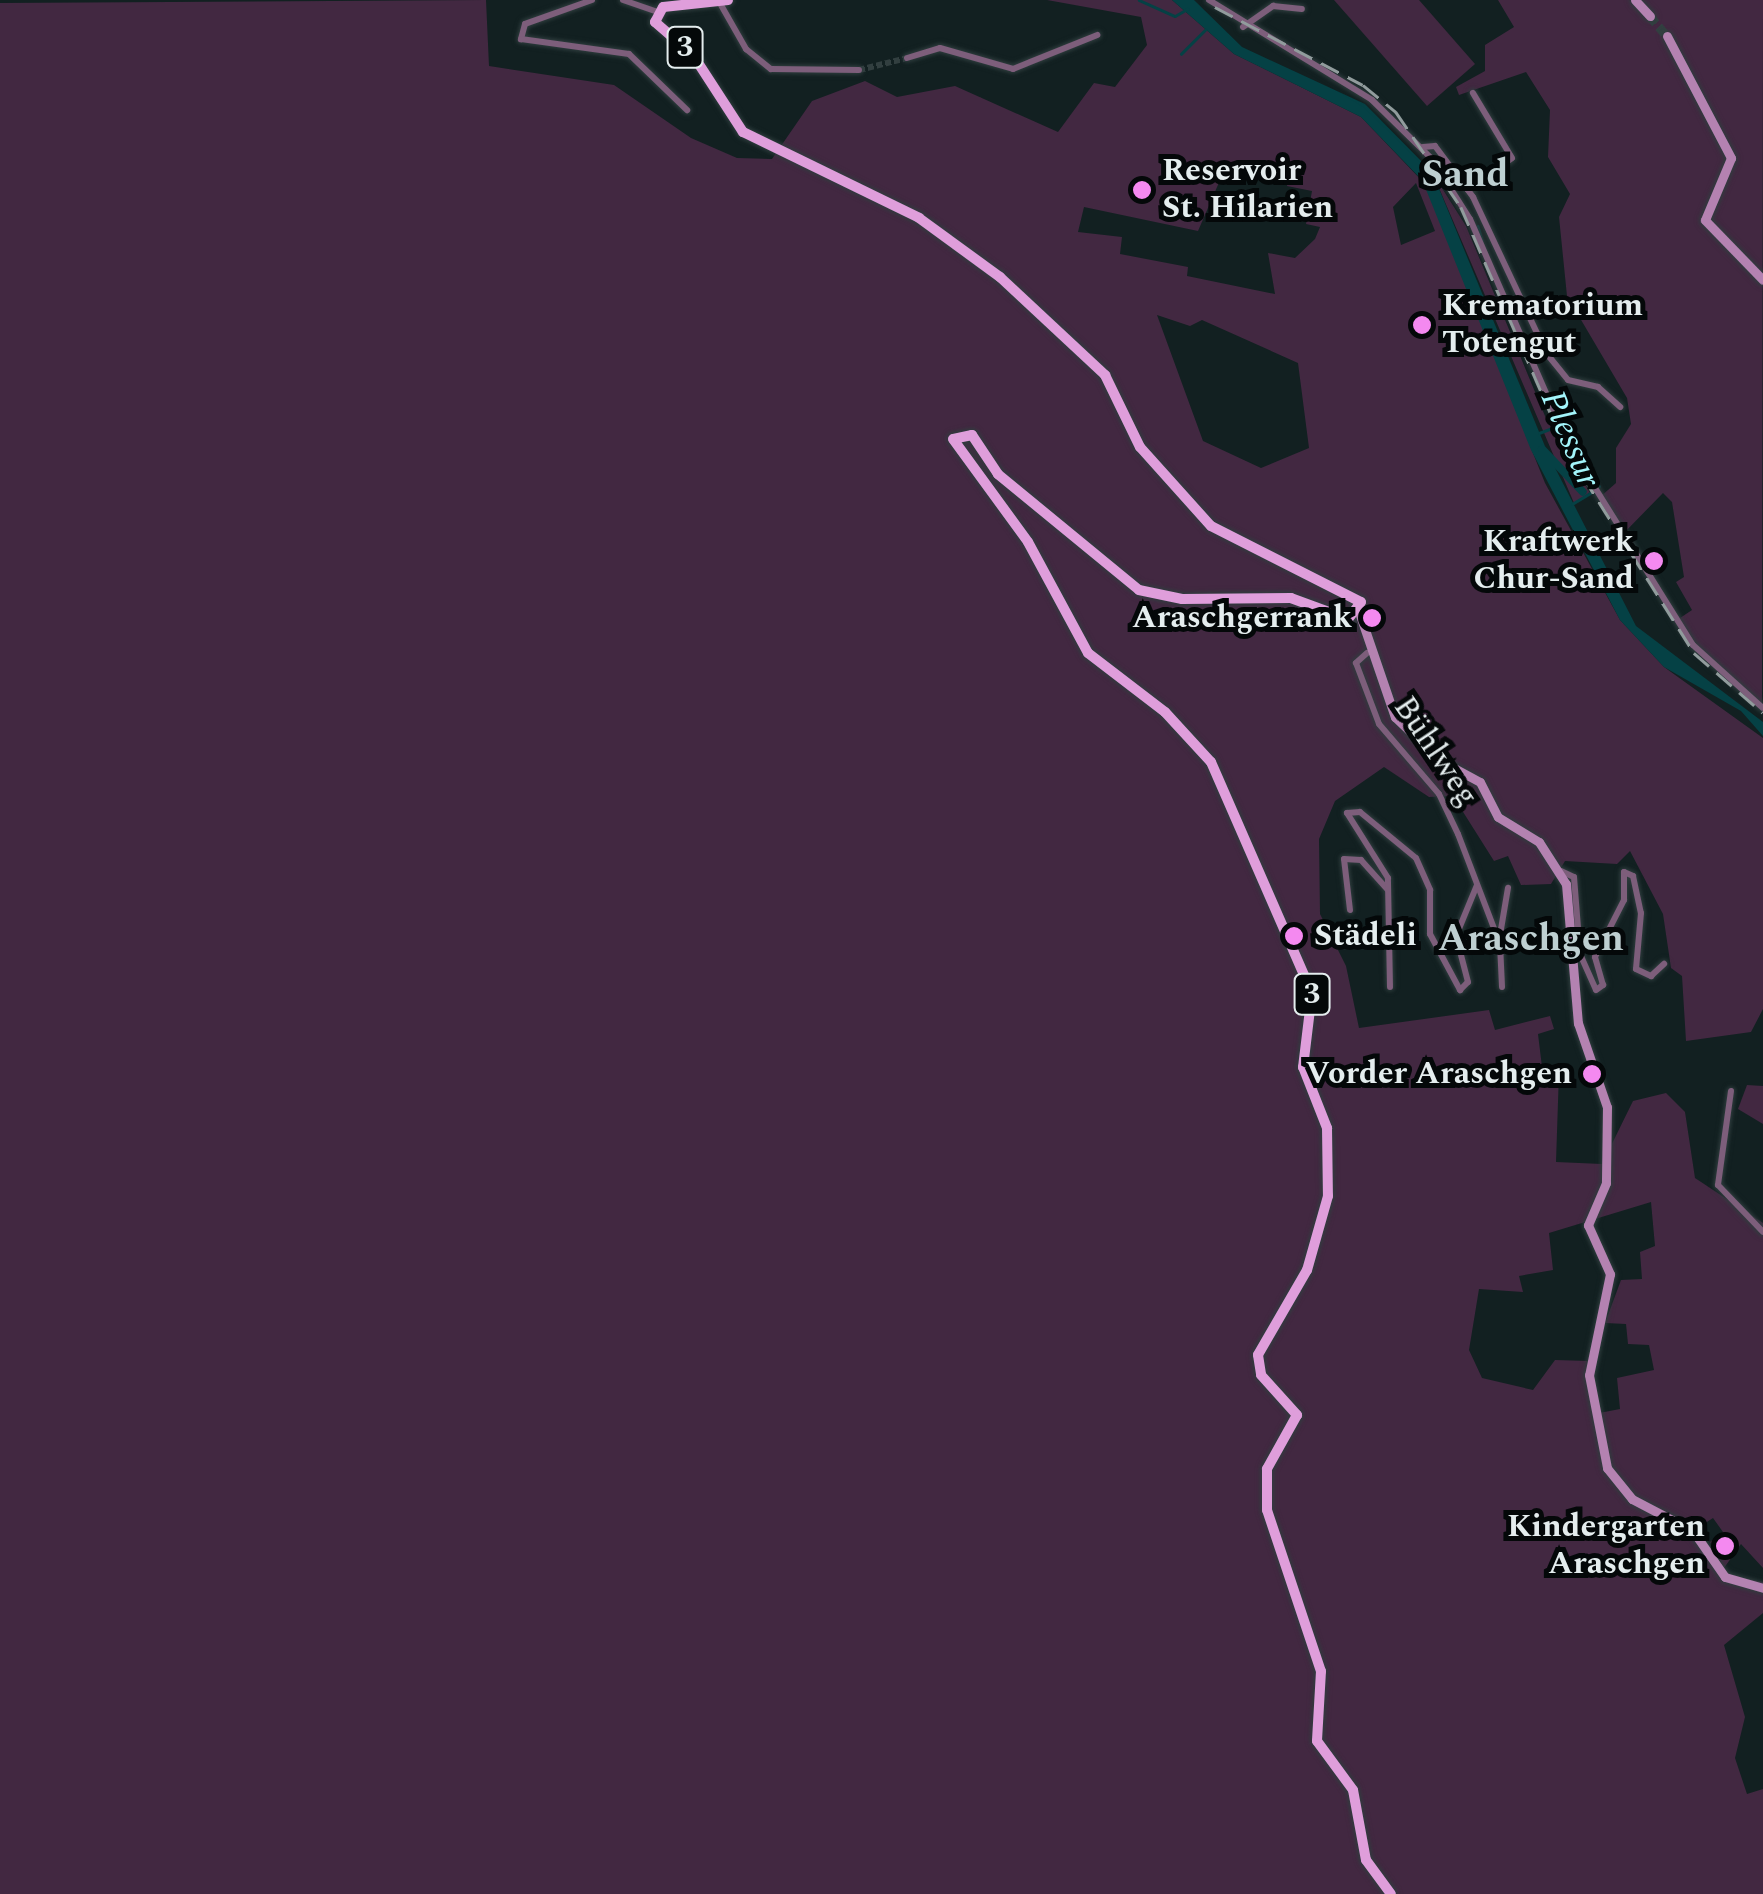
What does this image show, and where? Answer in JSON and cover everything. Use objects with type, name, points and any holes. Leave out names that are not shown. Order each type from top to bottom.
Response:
[{"type":"main road","name":"3","points":[[724,3],[657,12],[658,27],[694,54],[748,136],[919,218],[1022,294],[1105,375],[1140,448],[1211,526],[1356,597],[1360,615],[1283,597],[1182,599],[1139,590],[998,474],[972,435],[954,436],[957,456],[1032,549],[1088,653],[1166,712],[1211,762],[1312,993],[1302,1067],[1327,1128],[1328,1196],[1307,1270],[1258,1355],[1260,1375],[1298,1414],[1268,1469],[1267,1510],[1321,1671],[1317,1741],[1353,1790],[1366,1860],[1391,1894]]},
{"type":"street","points":[[592,0],[525,24],[521,39],[630,54],[687,110]]},
{"type":"street","points":[[623,0],[657,12]]},
{"type":"street","points":[[1209,0],[1242,27],[1360,92],[1422,147],[1470,219],[1569,446],[1693,645],[1763,708]]},
{"type":"street","points":[[1635,0],[1650,16]]},
{"type":"street","points":[[724,3],[746,50],[771,68],[859,70]]},
{"type":"street","points":[[1242,27],[1272,6],[1302,9]]},
{"type":"street","points":[[906,58],[940,48],[1013,70],[1097,35]]},
{"type":"street","points":[[1667,36],[1732,158],[1705,220],[1763,280]]},
{"type":"street","points":[[1468,190],[1512,158],[1473,93]]},
{"type":"street","points":[[1422,147],[1435,146],[1468,190],[1543,349],[1566,378],[1598,387],[1620,407]]},
{"type":"street","points":[[1360,615],[1367,653],[1402,726],[1480,782],[1502,820],[1539,842],[1561,871],[1574,878],[1580,949],[1596,990],[1603,986],[1595,957],[1624,900],[1624,872],[1634,878],[1641,911],[1634,966],[1649,977],[1664,964]]},
{"type":"street","name":"Bühlweg","points":[[1367,653],[1356,663],[1379,724],[1442,799],[1499,940]]},
{"type":"street","points":[[1390,987],[1388,890],[1369,842],[1346,820],[1350,810],[1416,858],[1430,890],[1430,934],[1462,990],[1468,982],[1456,936],[1477,885]]},
{"type":"street","points":[[1350,910],[1338,869],[1346,858],[1361,860],[1388,890]]},
{"type":"street","points":[[1561,871],[1578,1023],[1608,1113],[1606,1183],[1588,1226],[1610,1274],[1589,1361],[1605,1460],[1632,1500],[1693,1531],[1724,1577],[1763,1588]]},
{"type":"street","name":"Bühlweg","points":[[1502,987],[1499,940],[1508,888]]},
{"type":"street","points":[[1731,1091],[1718,1185],[1763,1232]]},
{"type":"shaded area","points":[[486,0],[489,66],[614,85],[691,138],[737,158],[772,159],[812,101],[865,81],[897,97],[955,86],[1058,132],[1094,83],[1115,87],[1147,45],[1141,17],[1047,0],[1172,0],[1234,54],[1361,117],[1425,184],[1545,483],[1620,620],[1664,667],[1763,738],[1763,1009],[1751,1032],[1686,1041],[1682,976],[1671,968],[1663,914],[1630,851],[1617,864],[1565,861],[1551,884],[1521,885],[1508,856],[1494,861],[1453,796],[1429,797],[1384,767],[1335,801],[1319,839],[1320,914],[1346,966],[1359,1028],[1489,1010],[1495,1030],[1550,1016],[1554,1029],[1538,1034],[1542,1067],[1559,1072],[1556,1162],[1602,1164],[1633,1101],[1666,1093],[1685,1112],[1695,1178],[1763,1223],[1763,1568],[1741,1544],[1724,1568],[1710,1542],[1723,1532],[1713,1518],[1693,1531],[1721,1574],[1763,1582],[1763,1613],[1724,1645],[1745,1717],[1735,1758],[1747,1794],[1763,1789],[1763,1894],[0,1894],[0,3]],"holes":[[[1227,164],[1288,175],[1287,186],[1312,191],[1306,224],[1320,227],[1315,239],[1295,258],[1268,253],[1275,294],[1187,276],[1188,267],[1120,254],[1122,237],[1078,232],[1084,207],[1198,231]],[[1416,183],[1435,231],[1401,245],[1393,207]],[[1157,315],[1190,326],[1202,320],[1298,363],[1309,448],[1261,468],[1203,441]],[[1651,1202],[1655,1246],[1640,1252],[1642,1279],[1621,1280],[1605,1323],[1626,1324],[1628,1344],[1649,1345],[1654,1370],[1617,1378],[1620,1409],[1594,1414],[1589,1361],[1555,1360],[1533,1390],[1482,1378],[1469,1350],[1479,1289],[1523,1292],[1519,1276],[1553,1270],[1549,1233]]]},
{"type":"shaded area","points":[[1334,0],[1419,0],[1475,64],[1427,106]]},
{"type":"shaded area","points":[[1498,0],[1763,0],[1762,707],[1713,667],[1677,620],[1692,610],[1676,582],[1684,577],[1672,502],[1663,493],[1623,534],[1600,497],[1616,483],[1616,448],[1631,424],[1627,398],[1567,296],[1559,217],[1570,194],[1548,157],[1550,110],[1526,72],[1459,95],[1456,87],[1485,71],[1485,45],[1514,27]]},
{"type":"shaded area","points":[[1433,174],[1466,226],[1545,416],[1590,493],[1574,503]]},
{"type":"shaded area","points":[[1747,1085],[1763,1086],[1763,1124],[1738,1109]]},
{"type":"water","points":[[1172,0],[1194,0],[1242,47],[1365,104],[1430,170],[1419,177],[1361,117],[1234,54]]},
{"type":"water","points":[[1433,174],[1549,456],[1636,626],[1763,722],[1763,736],[1741,711],[1664,667],[1620,620],[1531,450],[1423,182]]},
{"type":"waterway","points":[[1139,0],[1175,16],[1187,9]]},
{"type":"waterway","points":[[1181,54],[1205,30]]},
{"type":"waterway","points":[[1478,226],[1482,240]]},
{"type":"waterway","name":"Plessur","points":[[1562,420],[1599,486]]},
{"type":"waterway","name":"Plessur","points":[[1539,433],[1552,428]]},
{"type":"waterway","name":"Plessur","points":[[1542,449],[1583,492]]},
{"type":"waterway","name":"Plessur","points":[[1572,504],[1590,493]]},
{"type":"tunnel","points":[[1650,16],[1667,36]]},
{"type":"tunnel","points":[[859,70],[907,58]]},
{"type":"railway","points":[[1215,7],[1363,85],[1396,112],[1461,207],[1567,451],[1694,653],[1763,713]]},
{"type":"place","name":"Reservoir St. Hilarien","points":[[1142,190]]},
{"type":"place","name":"Krematorium Totengut","points":[[1422,325]]},
{"type":"place","name":"Kraftwerk Chur-Sand","points":[[1654,561]]},
{"type":"place","name":"Araschgerrank","points":[[1372,618]]},
{"type":"place","name":"Städeli","points":[[1294,936]]},
{"type":"place","name":"Vorder Araschgen","points":[[1592,1074]]},
{"type":"place","name":"Kindergarten Araschgen","points":[[1725,1546]]},
{"type":"district","name":"Sand","points":[[1465,176]]},
{"type":"district","name":"Araschgen","points":[[1531,940]]}]
